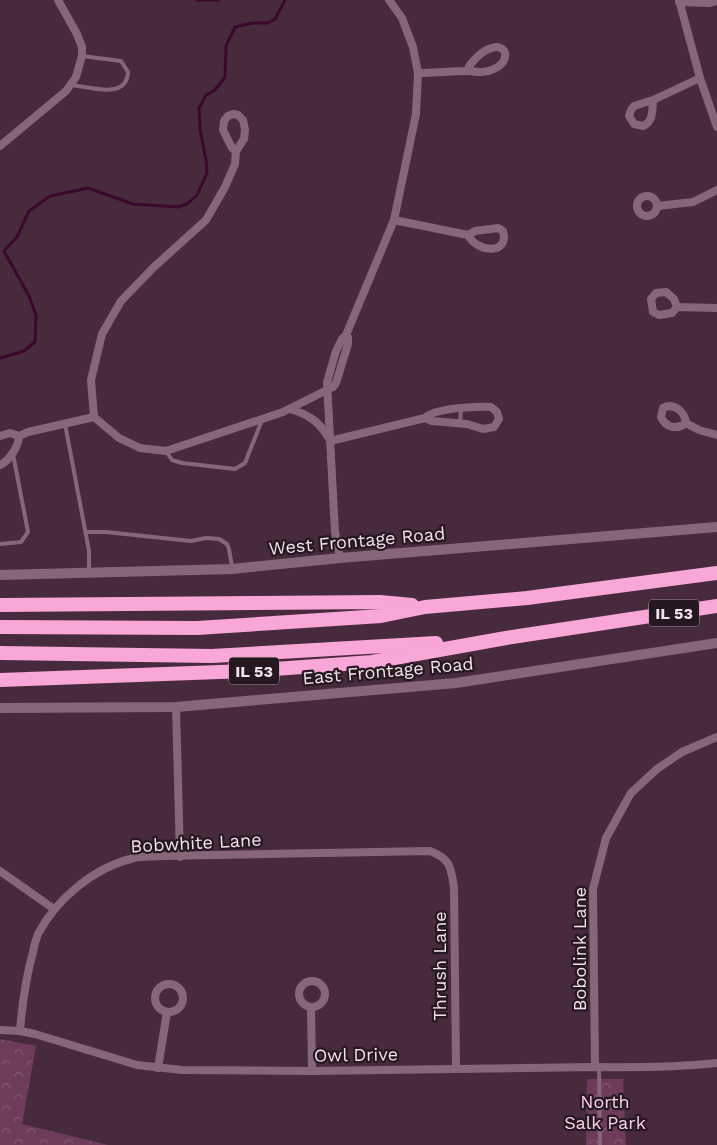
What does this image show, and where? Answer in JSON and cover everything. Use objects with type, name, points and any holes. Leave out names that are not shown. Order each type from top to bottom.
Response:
[{"type":"highway","name":"IL 53","points":[[0,627],[197,628],[381,616],[425,607],[527,598],[717,573]]},
{"type":"highway","name":"IL 53","points":[[0,605],[380,602],[425,607]]},
{"type":"highway","name":"IL 53","points":[[0,680],[247,671],[372,662],[506,638],[717,606]]},
{"type":"highway","name":"IL 53","points":[[0,653],[212,656],[340,650],[506,638]]},
{"type":"street","points":[[0,146],[72,85],[79,71],[82,47],[58,0]]},
{"type":"street","points":[[340,558],[335,532],[328,380],[334,356],[342,338],[346,335],[394,220],[416,114],[418,73],[413,47],[407,28],[396,8],[389,0]]},
{"type":"street","points":[[716,125],[700,78],[679,1],[709,3],[717,1]]},
{"type":"street","points":[[418,73],[480,72],[494,69],[503,61],[503,49],[498,47],[488,50],[471,64],[467,71]]},
{"type":"street","points":[[653,100],[700,78]]},
{"type":"street","points":[[236,151],[234,164],[225,186],[206,220],[154,267],[121,301],[102,334],[91,380],[94,417],[119,438],[140,448],[166,451],[290,409],[328,390],[336,383],[348,344],[346,335]]},
{"type":"street","points":[[657,206],[693,202],[717,190]]},
{"type":"street","points":[[394,220],[468,234]]},
{"type":"street","points":[[677,307],[717,308]]},
{"type":"street","points":[[330,441],[425,418],[428,414],[438,411],[491,407],[498,412],[499,419],[494,428],[486,429],[432,421],[425,418]]},
{"type":"street","points":[[290,409],[318,422],[330,441]]},
{"type":"street","points":[[0,436],[10,433],[19,436],[28,432],[94,417]]},
{"type":"street","points":[[686,423],[698,430],[717,435]]},
{"type":"street","points":[[0,465],[7,461],[19,442],[19,436]]},
{"type":"street","name":"West Frontage Road","points":[[0,575],[232,569],[340,558],[717,527]]},
{"type":"street","name":"East Frontage Road","points":[[0,708],[176,707],[456,683],[717,643]]},
{"type":"street","points":[[176,707],[180,857]]},
{"type":"street","name":"Bobolink Lane","points":[[597,1067],[593,889],[606,838],[631,793],[657,769],[682,752],[717,737]]},
{"type":"street","name":"Bobwhite Lane","points":[[20,1031],[23,999],[38,935],[54,909],[91,876],[107,867],[136,858],[430,852],[440,855],[449,864]]},
{"type":"street","name":"Thrush Lane","points":[[449,864],[454,888],[456,1068]]},
{"type":"street","points":[[0,871],[54,909]]},
{"type":"street","points":[[312,1007],[312,1071]]},
{"type":"street","points":[[158,1068],[167,1012]]},
{"type":"street","name":"Owl Drive","points":[[0,1030],[35,1034],[116,1059],[158,1068],[182,1070],[312,1071],[680,1067],[717,1063]]},
{"type":"lane","points":[[72,85],[111,90],[120,88],[127,80],[128,72],[121,61],[82,56]]},
{"type":"lane","points":[[334,356],[343,360]]},
{"type":"lane","points":[[460,424],[461,409]]},
{"type":"lane","points":[[166,451],[172,460],[182,464],[235,469],[245,463],[263,418]]},
{"type":"lane","points":[[65,424],[86,532],[90,563],[89,572]]},
{"type":"lane","points":[[0,544],[21,542],[28,532],[13,451]]},
{"type":"lane","points":[[86,532],[106,532],[192,541],[206,538],[220,539],[227,544],[232,569]]},
{"type":"lane","points":[[597,1067],[600,1145]]},
{"type":"green space","points":[[0,1039],[36,1046],[22,1124],[108,1145],[0,1145]]},
{"type":"green space","name":"North Salk Park","points":[[587,1079],[623,1079],[626,1145],[586,1145]]},
{"type":"waterway","points":[[197,0],[218,0]]},
{"type":"waterway","points":[[0,358],[24,351],[35,342],[36,315],[29,296],[4,251],[17,237],[29,211],[50,196],[88,188],[133,204],[178,207],[187,204],[197,195],[207,173],[200,129],[199,108],[206,95],[215,90],[225,77],[226,46],[235,27],[252,23],[268,23],[275,19],[285,0]]}]
